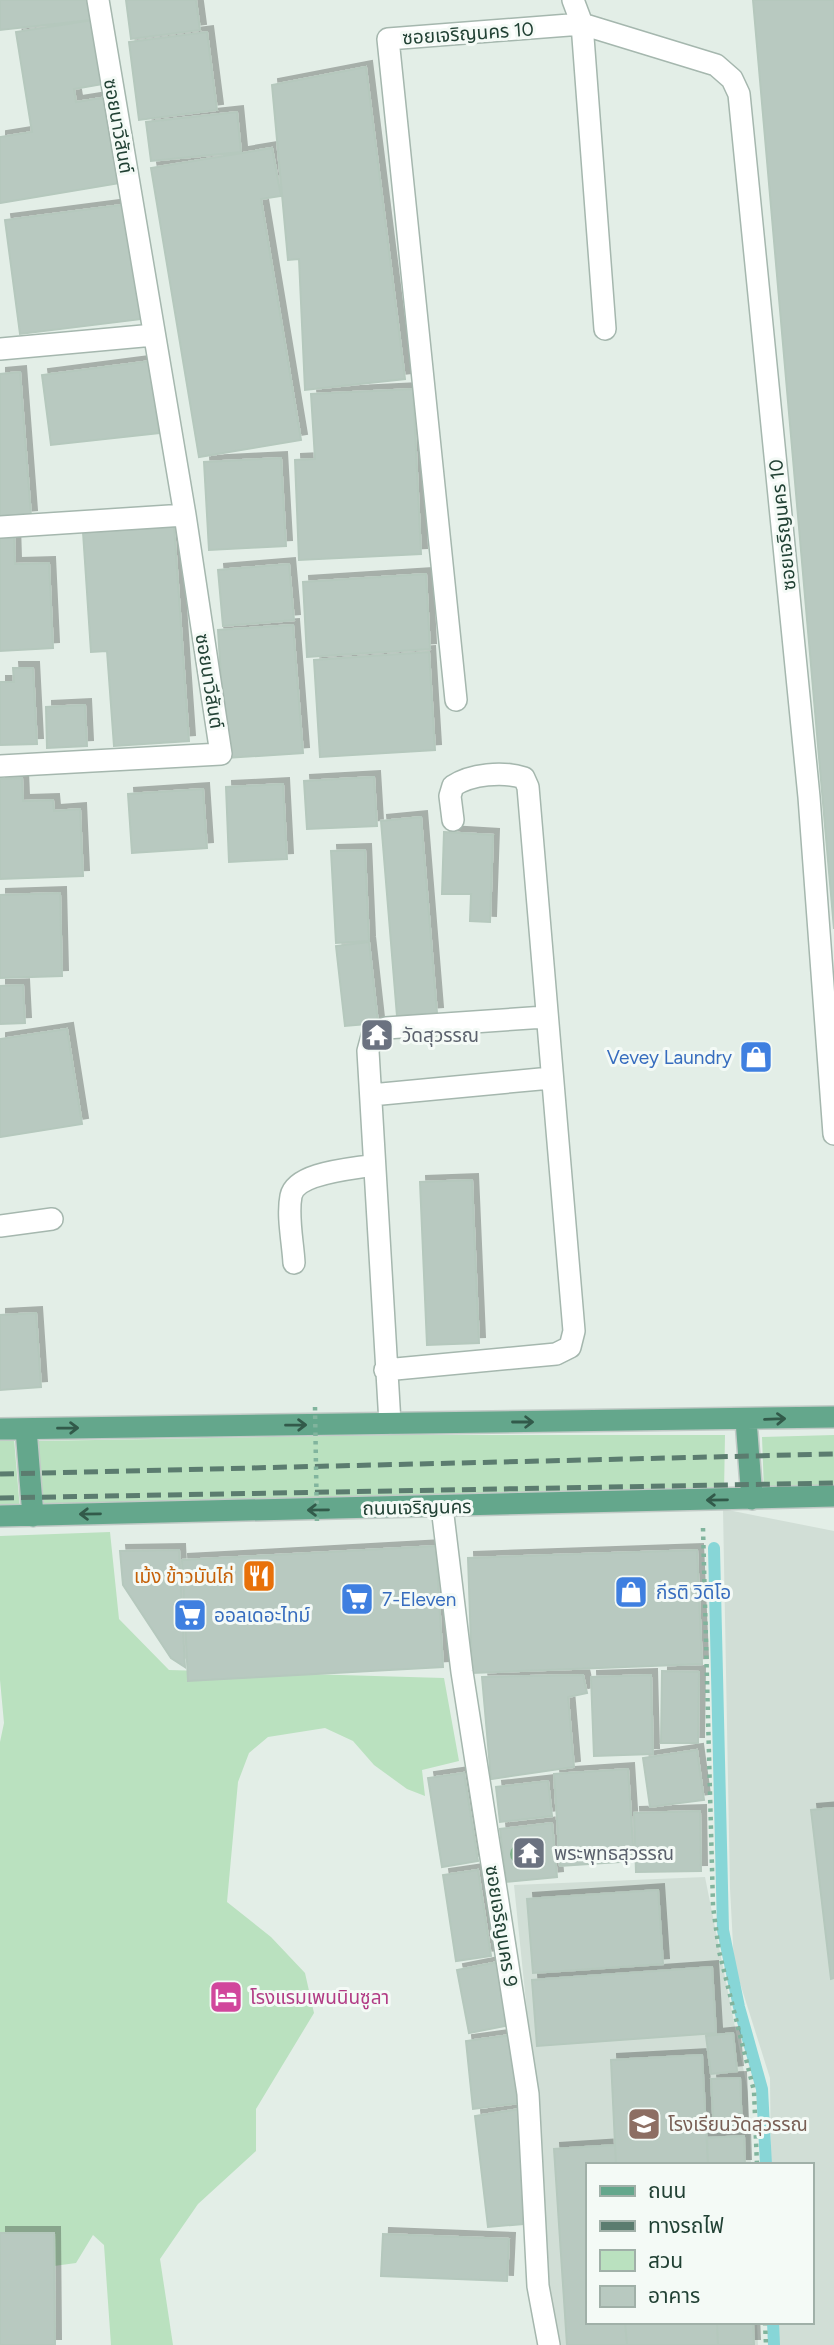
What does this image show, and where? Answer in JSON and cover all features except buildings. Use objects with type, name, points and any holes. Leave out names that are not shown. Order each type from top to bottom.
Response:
[{"type":"main road","points":[[0,1429],[834,1417]]},
{"type":"main road","points":[[746,1420],[752,1499]]},
{"type":"main road","points":[[26,1429],[33,1516]]},
{"type":"main road","name":"ถนนเจริญนคร","points":[[0,1516],[834,1496]]},
{"type":"street","name":"ซอยนาวีสันต์","points":[[0,766],[221,754],[185,515],[97,0]]},
{"type":"street","points":[[573,0],[582,24],[605,329]]},
{"type":"street","name":"ซอยเจริญนคร 10","points":[[456,700],[388,39],[582,24],[716,65],[732,79],[739,94],[809,797],[834,1134]]},
{"type":"street","points":[[0,349],[154,335]]},
{"type":"street","points":[[0,527],[185,515]]},
{"type":"street","points":[[385,1370],[556,1354],[570,1347],[574,1331],[545,1017],[528,787],[524,778],[512,774],[464,778],[453,786],[453,820]]},
{"type":"street","points":[[390,1423],[374,1165],[369,1051],[372,1035],[386,1028],[545,1017]]},
{"type":"street","points":[[371,1095],[551,1078]]},
{"type":"street","points":[[295,1263],[291,1197],[296,1185],[308,1177],[374,1165]]},
{"type":"street","points":[[0,1226],[52,1219]]},
{"type":"street","name":"ซอยเจริญนคร 9","points":[[442,1507],[462,1672],[528,2094],[538,2286],[549,2345]]},
{"type":"path","points":[[315,1407],[317,1525]]},
{"type":"path","points":[[703,1527],[713,1906],[719,1951],[754,2091],[757,2163]]},
{"type":"path","points":[[765,2324],[766,2345]]},
{"type":"shaded area","points":[[723,1509],[834,1531],[834,2345],[775,2345],[774,2324],[813,2324],[813,2163],[771,2163],[770,2078],[734,1964],[730,1888]]},
{"type":"shaded area","name":"โรงเรียนวัดสุวรรณ","points":[[705,1877],[748,2092],[751,2163],[586,2163],[586,2324],[757,2324],[758,2345],[559,2345],[548,2281],[541,2148],[514,1885]]},
{"type":"green space","points":[[392,1435],[725,1435],[724,1493],[44,1507],[38,1441]]},
{"type":"green space","points":[[834,1435],[834,1489],[764,1491],[762,1437]]},
{"type":"green space","points":[[14,1439],[20,1510],[0,1510],[0,1440]]},
{"type":"green space","name":"โรงแรมเพนนินซูลา","points":[[110,1532],[119,1619],[169,1670],[444,1678],[459,1761],[422,1770],[425,1796],[407,1789],[374,1765],[353,1741],[325,1728],[268,1737],[249,1753],[238,1782],[227,1902],[271,1937],[305,1973],[314,2013],[256,2109],[256,2151],[198,2204],[160,2259],[173,2345],[111,2345],[104,2245],[93,2235],[76,2263],[54,2266],[53,2233],[0,2233],[0,1742],[4,1723],[0,1680],[0,1536]]},
{"type":"waterway","points":[[714,1548],[723,1930],[739,2007],[762,2089],[766,2163]]},
{"type":"waterway","points":[[773,2324],[774,2345]]},
{"type":"railway","points":[[0,1474],[834,1454]]},
{"type":"railway","points":[[0,1498],[834,1483]]},
{"type":"place","name":"วัดสุวรรณ","points":[[377,1035]]},
{"type":"place","name":"Vevey Laundry","points":[[756,1057]]},
{"type":"place","name":"เม้ง ข้าวมันไก่","points":[[259,1576]]},
{"type":"place","name":"กีรติ วิดิโอ","points":[[631,1592]]},
{"type":"place","name":"7-Eleven","points":[[357,1599]]},
{"type":"place","name":"ออลเดอะไทม์","points":[[190,1615]]},
{"type":"place","name":"พระพุทธสุวรรณ","points":[[529,1853]]},
{"type":"place","name":"โรงแรมเพนนินซูลา","points":[[226,1997]]},
{"type":"place","name":"โรงเรียนวัดสุวรรณ","points":[[644,2124]]}]
